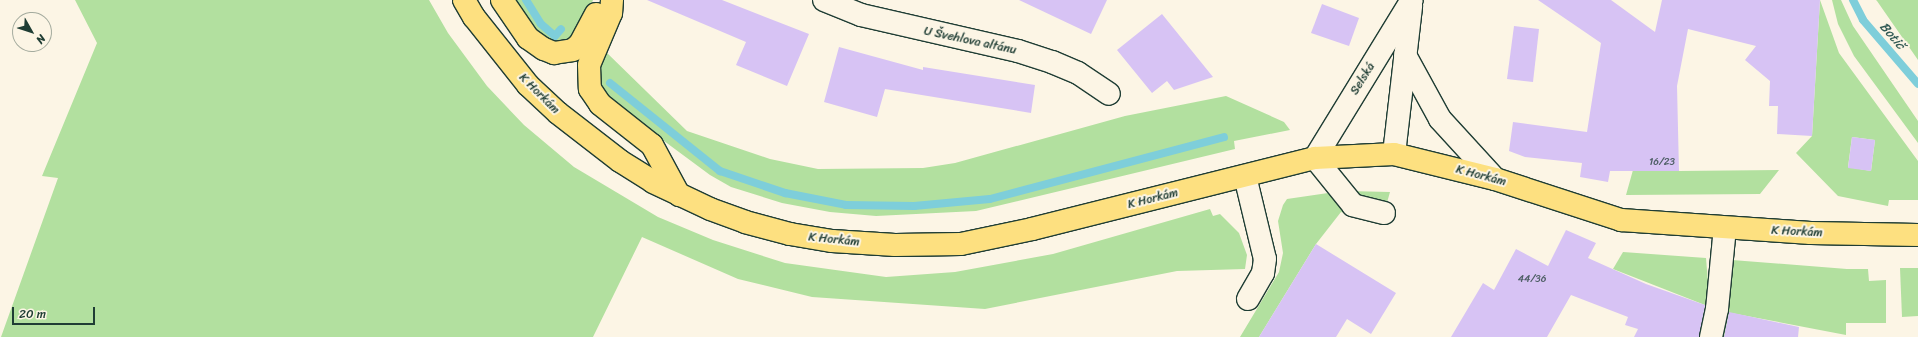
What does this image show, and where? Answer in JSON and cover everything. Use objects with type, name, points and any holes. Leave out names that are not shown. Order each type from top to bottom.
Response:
[{"type":"main road","name":"K Horkám","points":[[464,0],[506,59],[558,113],[620,161],[679,195],[745,222],[797,235],[832,241],[895,245],[961,244],[1032,229],[1315,158],[1394,154],[1495,179],[1621,220],[1811,233],[1918,235]]},
{"type":"main road","points":[[502,0],[528,38],[544,49],[554,52],[572,50],[580,44],[605,0]]},
{"type":"main road","points":[[612,0],[611,13],[589,65],[590,89],[600,104],[652,145],[679,195]]},
{"type":"street","name":"U Švehlova altánu","points":[[824,0],[861,15],[1018,51],[1052,62],[1078,73],[1110,94]]},
{"type":"street","name":"Selská","points":[[1394,154],[1412,0]]},
{"type":"street","name":"Selská","points":[[1315,158],[1412,0]]},
{"type":"street","points":[[1405,55],[1440,119],[1495,179]]},
{"type":"street","points":[[1315,158],[1337,189],[1353,205],[1384,213]]},
{"type":"street","points":[[1245,176],[1265,259],[1260,279],[1248,299]]},
{"type":"street","points":[[1711,337],[1717,309],[1725,228]]},
{"type":"green space","points":[[75,0],[429,0],[448,33],[487,86],[524,125],[574,167],[658,217],[713,240],[785,263],[886,277],[955,272],[1053,254],[1210,209],[1213,216],[1220,214],[1239,233],[1247,255],[1245,269],[1177,271],[985,309],[812,297],[738,279],[642,237],[593,337],[1,337],[58,178],[42,176],[97,43]]},
{"type":"green space","points":[[511,0],[593,0],[580,31],[565,43],[544,41]]},
{"type":"green space","points":[[1820,0],[1839,53],[1918,161],[1918,200],[1889,200],[1888,206],[1838,196],[1796,153],[1812,136]],"holes":[[[1852,137],[1875,140],[1871,171],[1848,167]]]},
{"type":"green space","points":[[1832,0],[1841,0],[1853,26],[1918,121],[1918,143],[1854,56],[1838,24]]},
{"type":"green space","points":[[1876,0],[1918,0],[1918,60],[1877,1]]},
{"type":"green space","points":[[605,51],[687,131],[770,159],[818,169],[923,168],[955,163],[1125,116],[1226,96],[1284,122],[1290,130],[1234,141],[1235,149],[976,211],[876,216],[830,212],[782,203],[731,187],[710,175],[610,101],[601,87],[599,68]]},
{"type":"green space","points":[[1633,170],[1779,170],[1760,194],[1626,195]]},
{"type":"green space","points":[[1347,191],[1390,192],[1386,206]]},
{"type":"green space","points":[[1328,193],[1342,205],[1382,220],[1381,224],[1341,212],[1316,244],[1259,337],[1240,337],[1279,272],[1283,253],[1278,221],[1283,205],[1287,199]]},
{"type":"green space","points":[[1623,252],[1706,258],[1710,307],[1613,269]]},
{"type":"green space","points":[[1732,260],[1847,269],[1868,269],[1869,281],[1886,280],[1886,323],[1846,323],[1846,335],[1731,313],[1725,337],[1717,337]]},
{"type":"green space","points":[[1900,268],[1918,268],[1918,316],[1902,317]]},
{"type":"building","points":[[647,0],[722,0],[809,34],[787,86],[736,65],[746,42]]},
{"type":"building","points":[[1019,0],[1107,0],[1091,34]]},
{"type":"building","points":[[1538,0],[1611,0],[1655,32],[1662,0],[1820,0],[1812,136],[1777,134],[1778,106],[1769,106],[1770,81],[1745,60],[1756,46],[1688,29],[1677,86],[1679,171],[1610,171],[1608,182],[1580,177],[1582,163],[1525,157],[1509,151],[1513,122],[1587,132],[1601,43]]},
{"type":"building","points":[[1322,4],[1359,18],[1349,46],[1311,33]]},
{"type":"building","points":[[1162,14],[1213,77],[1174,90],[1167,81],[1152,93],[1117,50]]},
{"type":"building","points":[[1514,26],[1539,29],[1533,82],[1507,79]]},
{"type":"building","points":[[839,47],[923,70],[923,67],[1035,85],[1031,113],[885,89],[877,117],[824,102]]},
{"type":"building","points":[[1852,137],[1875,140],[1871,171],[1848,168]]},
{"type":"building","points":[[1566,230],[1596,243],[1588,258],[1646,284],[1705,305],[1699,337],[1634,337],[1638,329],[1625,325],[1628,317],[1571,295],[1547,337],[1451,337],[1483,283],[1494,290],[1516,249],[1548,266]]},
{"type":"building","points":[[1316,244],[1396,293],[1371,334],[1347,319],[1336,337],[1259,337]]},
{"type":"building","points":[[1729,312],[1799,327],[1798,337],[1724,337]]},
{"type":"waterway","points":[[526,0],[541,24],[555,36],[561,29]]},
{"type":"waterway","name":"Botič","points":[[1853,0],[1863,20],[1918,84]]},
{"type":"waterway","points":[[610,83],[720,171],[785,193],[846,205],[914,206],[990,199],[1224,137]]}]
